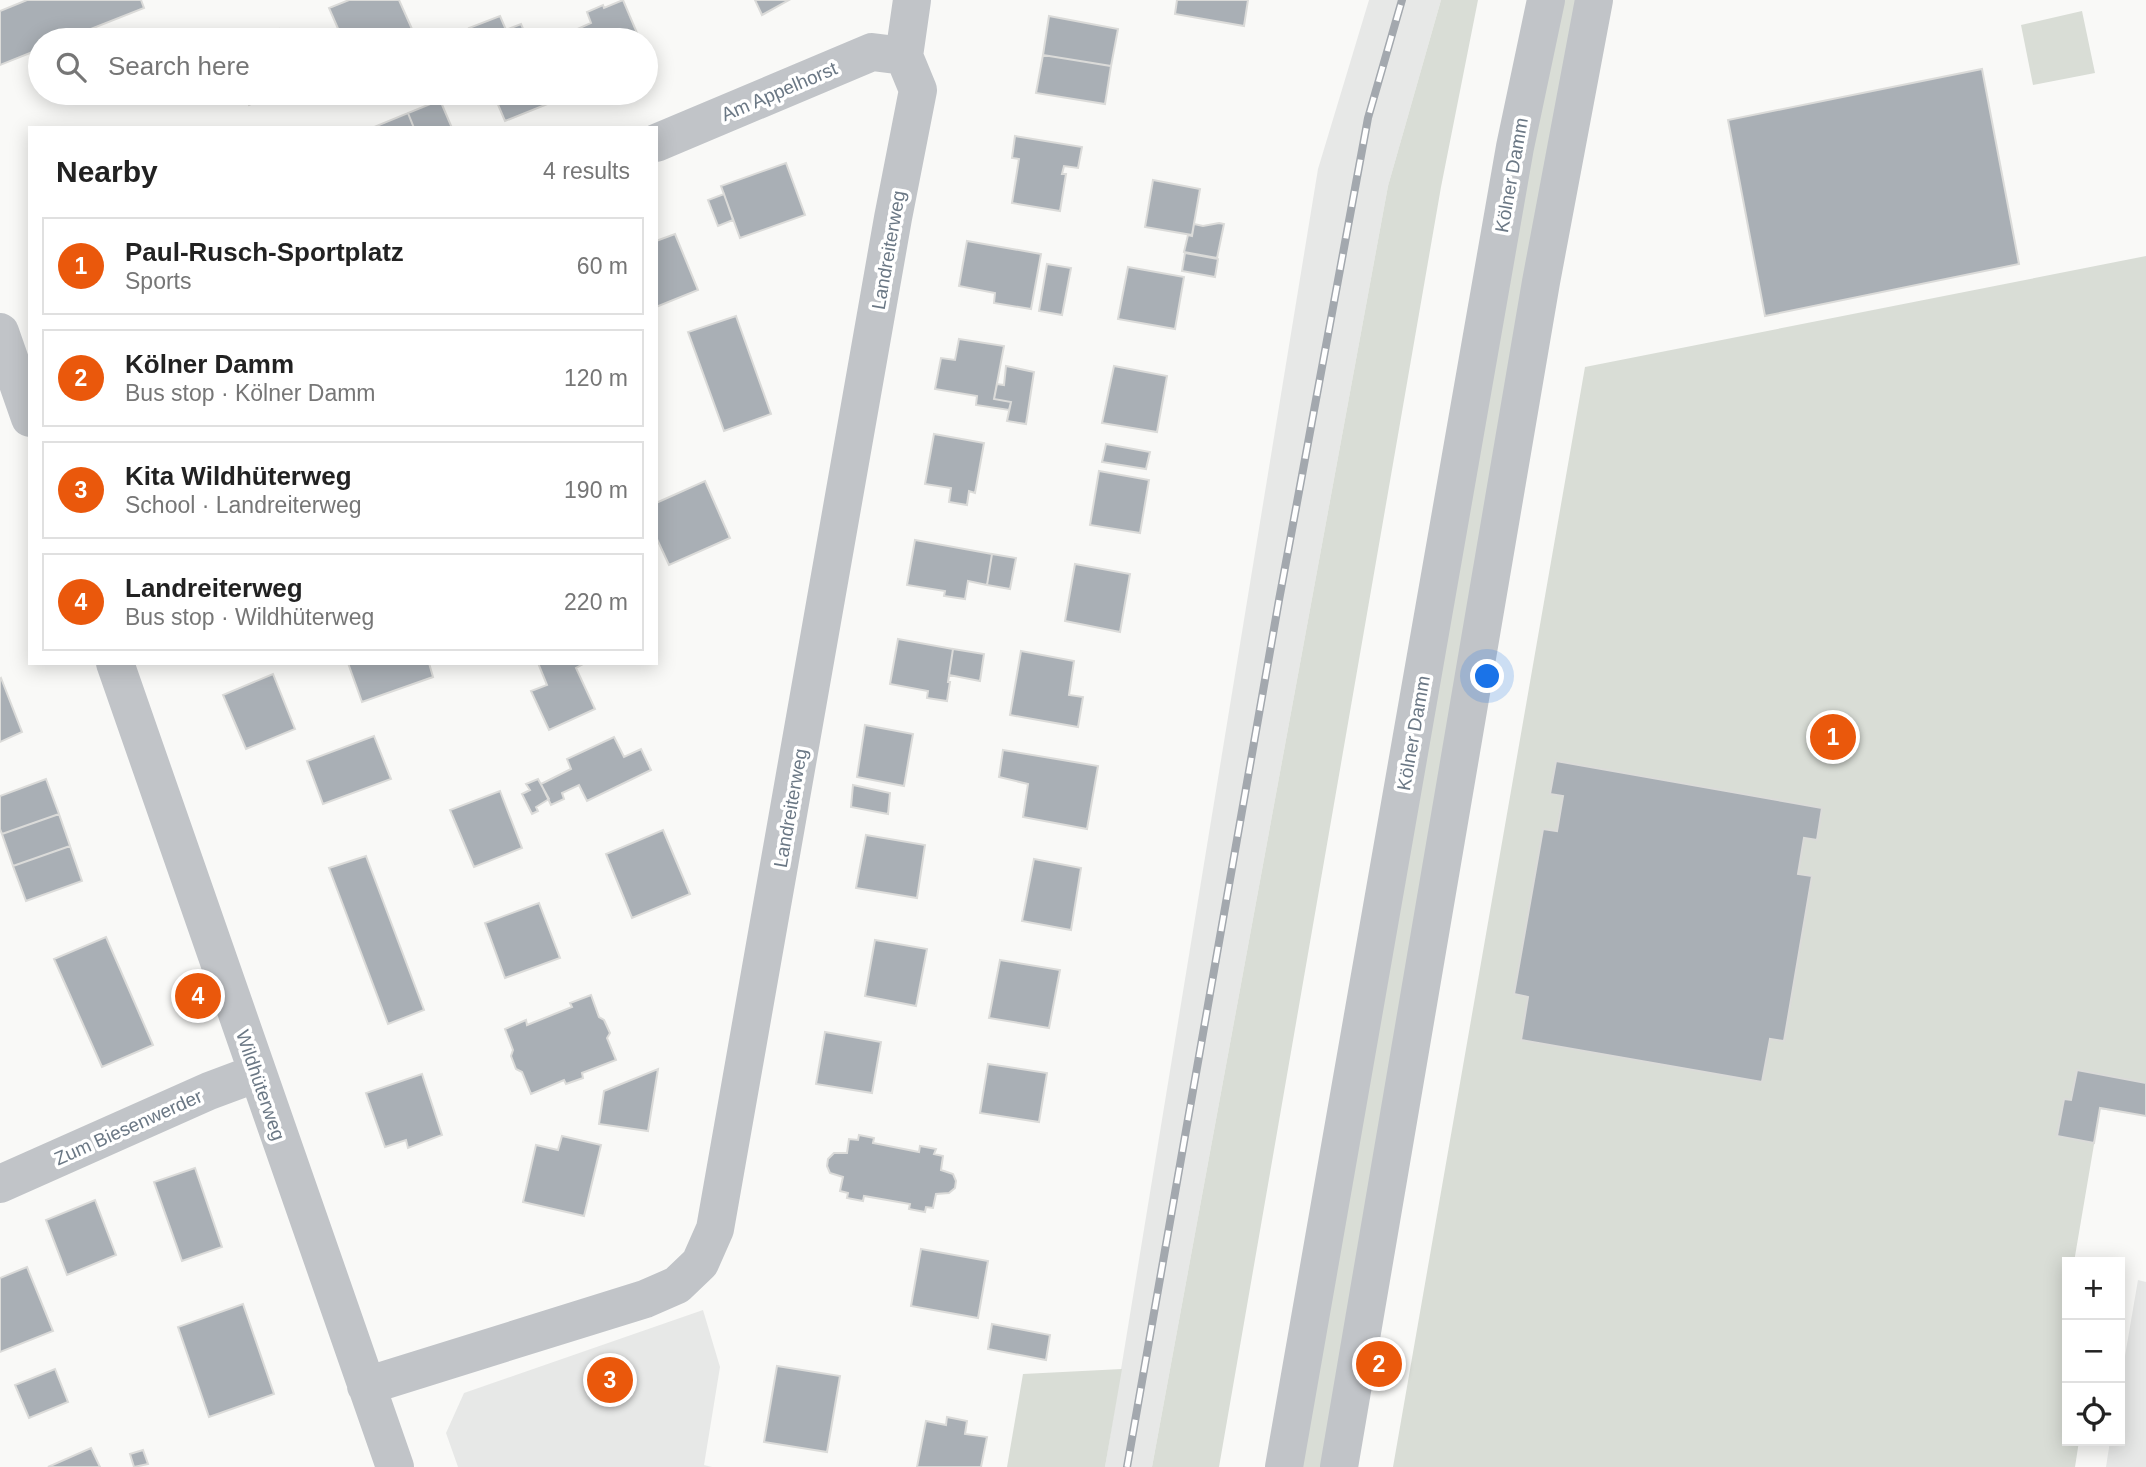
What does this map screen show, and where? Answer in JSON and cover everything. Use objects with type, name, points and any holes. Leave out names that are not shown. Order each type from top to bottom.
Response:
[{"type":"street","points":[[904,56],[912,0]]},
{"type":"street","name":"Kölner Damm","points":[[1284,1467],[1511,174],[1546,0]]},
{"type":"street","points":[[1339,1467],[1541,282],[1594,0]]},
{"type":"street","name":"Am Appelhorst","points":[[658,142],[872,51],[904,56]]},
{"type":"street","name":"Landreiterweg","points":[[366,1386],[645,1299],[677,1285],[700,1263],[715,1229],[893,218],[918,90],[904,56]]},
{"type":"street","points":[[0,332],[22,415]]},
{"type":"street","name":"Wildhüterweg","points":[[116,665],[395,1467]]},
{"type":"street","name":"Zum Biesenwerder","points":[[0,1184],[209,1091],[257,1073]]},
{"type":"shaded area","points":[[1369,0],[1441,0],[1388,186],[1152,1467],[1105,1467],[1318,169]]},
{"type":"shaded area","points":[[1441,0],[1478,0],[1441,187],[1219,1467],[1152,1467],[1388,186]]},
{"type":"shaded area","points":[[1558,0],[1581,0],[1321,1467],[1296,1467]]},
{"type":"shaded area","points":[[2082,11],[2095,73],[2033,85],[2021,25]]},
{"type":"shaded area","points":[[2146,256],[2146,1116],[2100,1109],[2075,1257],[2062,1257],[2062,1446],[2078,1446],[2075,1467],[1393,1467],[1585,367]]},
{"type":"shaded area","points":[[2138,1280],[2146,1282],[2146,1467],[2106,1467],[2109,1446],[2125,1446],[2125,1356]]},
{"type":"shaded area","points":[[703,1310],[720,1367],[704,1465],[712,1467],[458,1467],[446,1433],[464,1393]]},
{"type":"shaded area","points":[[1122,1369],[1105,1467],[1007,1467],[1023,1374]]},
{"type":"building","points":[[27,0],[141,0],[144,8],[93,28],[28,28],[28,54],[0,65],[0,11]]},
{"type":"building","points":[[349,0],[399,0],[412,28],[338,28],[329,8]]},
{"type":"building","points":[[623,0],[635,28],[580,28],[591,23],[587,12],[603,5],[604,8]]},
{"type":"building","points":[[755,0],[789,0],[762,15]]},
{"type":"building","points":[[1177,0],[1248,0],[1244,26],[1175,14]]},
{"type":"building","points":[[500,16],[505,28],[469,28]]},
{"type":"building","points":[[1049,16],[1118,29],[1111,66],[1043,55]]},
{"type":"building","points":[[1043,55],[1111,66],[1105,104],[1036,93]]},
{"type":"building","points":[[1982,69],[2019,264],[1765,316],[1728,120]]},
{"type":"building","points":[[428,105],[442,105],[451,126],[413,126],[408,113]]},
{"type":"building","points":[[498,105],[545,105],[505,121]]},
{"type":"building","points":[[408,113],[413,126],[376,126]]},
{"type":"building","points":[[1015,136],[1082,147],[1078,168],[1064,166],[1062,174],[1066,174],[1060,211],[1012,203],[1019,159],[1012,158]]},
{"type":"building","points":[[786,163],[805,215],[740,238],[721,186]]},
{"type":"building","points":[[1153,180],[1200,189],[1192,235],[1145,227]]},
{"type":"building","points":[[724,194],[733,220],[718,226],[708,200]]},
{"type":"building","points":[[1194,224],[1203,226],[1224,224],[1217,258],[1184,252],[1188,235],[1192,236]]},
{"type":"building","points":[[675,234],[698,290],[658,306],[658,240]]},
{"type":"building","points":[[967,241],[1041,254],[1031,309],[994,303],[995,293],[959,286]]},
{"type":"building","points":[[1185,253],[1218,259],[1215,277],[1182,271]]},
{"type":"building","points":[[1047,264],[1071,268],[1062,315],[1039,311]]},
{"type":"building","points":[[1128,267],[1184,277],[1175,329],[1118,319]]},
{"type":"building","points":[[736,316],[771,414],[724,431],[688,332]]},
{"type":"building","points":[[959,339],[1004,346],[994,399],[1011,402],[1009,410],[976,405],[977,396],[935,389],[941,358],[955,360]]},
{"type":"building","points":[[1006,366],[1034,372],[1026,424],[1007,421],[1011,402],[994,399],[997,384],[1004,385]]},
{"type":"building","points":[[1114,366],[1167,376],[1157,432],[1102,423]]},
{"type":"building","points":[[934,434],[984,443],[975,493],[969,491],[967,505],[949,502],[951,488],[925,484]]},
{"type":"building","points":[[1106,444],[1150,452],[1146,469],[1102,462]]},
{"type":"building","points":[[1099,471],[1149,480],[1140,533],[1090,525]]},
{"type":"building","points":[[705,481],[730,538],[669,565],[658,541],[658,502]]},
{"type":"building","points":[[915,540],[992,554],[987,585],[968,581],[965,599],[944,596],[945,591],[907,585]]},
{"type":"building","points":[[992,554],[1016,558],[1010,589],[987,585]]},
{"type":"building","points":[[1075,564],[1130,574],[1120,632],[1065,621]]},
{"type":"building","points":[[898,639],[953,649],[947,701],[927,698],[928,691],[890,684]]},
{"type":"building","points":[[953,649],[984,654],[980,681],[949,675]]},
{"type":"building","points":[[1021,651],[1074,661],[1069,695],[1083,697],[1078,727],[1010,715]]},
{"type":"building","points":[[349,665],[430,665],[433,677],[362,702]]},
{"type":"building","points":[[539,665],[581,665],[576,668],[595,709],[549,730],[531,691],[547,685]]},
{"type":"building","points":[[273,674],[295,729],[246,749],[223,695]]},
{"type":"building","points":[[0,679],[22,732],[0,742]]},
{"type":"building","points":[[865,725],[913,734],[904,786],[857,777]]},
{"type":"building","points":[[374,736],[391,779],[323,804],[307,761]]},
{"type":"building","points":[[614,737],[624,757],[641,749],[651,770],[587,801],[579,785],[562,793],[564,799],[551,805],[541,784],[571,769],[567,759]]},
{"type":"building","points":[[1003,750],[1098,766],[1087,829],[1023,817],[1028,784],[999,777]]},
{"type":"building","points":[[1556,761],[1822,808],[1817,840],[1804,838],[1798,874],[1812,876],[1784,1041],[1770,1039],[1762,1082],[1521,1040],[1528,997],[1514,994],[1543,829],[1557,831],[1563,796],[1550,794]]},
{"type":"building","points":[[46,779],[59,814],[2,834],[0,796]]},
{"type":"building","points":[[538,779],[549,799],[536,807],[538,811],[532,814],[522,794],[530,790],[526,784]]},
{"type":"building","points":[[853,785],[890,793],[888,814],[851,807]]},
{"type":"building","points":[[500,791],[522,848],[474,867],[450,810]]},
{"type":"building","points":[[59,814],[70,846],[13,866],[2,834]]},
{"type":"building","points":[[663,830],[690,894],[632,918],[606,854]]},
{"type":"building","points":[[866,835],[925,845],[917,898],[856,888]]},
{"type":"building","points":[[70,846],[82,881],[26,901],[13,866]]},
{"type":"building","points":[[366,856],[424,1010],[388,1024],[329,868]]},
{"type":"building","points":[[1034,859],[1081,868],[1071,930],[1022,921]]},
{"type":"building","points":[[539,903],[560,958],[505,978],[485,923]]},
{"type":"building","points":[[106,937],[153,1045],[102,1067],[54,959]]},
{"type":"building","points":[[875,940],[927,949],[916,1006],[865,996]]},
{"type":"building","points":[[1000,960],[1060,970],[1049,1028],[989,1018]]},
{"type":"building","points":[[591,995],[599,1017],[604,1020],[610,1033],[607,1038],[616,1060],[582,1073],[583,1078],[566,1084],[564,1080],[531,1094],[522,1072],[516,1069],[511,1056],[513,1050],[505,1029],[526,1020],[527,1025],[572,1007],[570,1003]]},
{"type":"building","points":[[825,1032],[881,1042],[872,1093],[816,1084]]},
{"type":"building","points":[[988,1064],[1047,1073],[1039,1122],[980,1113]]},
{"type":"building","points":[[658,1069],[648,1131],[599,1124],[604,1091]]},
{"type":"building","points":[[2077,1070],[2146,1083],[2146,1116],[2100,1108],[2094,1143],[2057,1136],[2064,1099],[2071,1100]]},
{"type":"building","points":[[422,1074],[442,1135],[408,1148],[406,1140],[385,1147],[366,1093]]},
{"type":"building","points":[[859,1135],[874,1138],[873,1143],[919,1152],[920,1146],[936,1149],[934,1154],[943,1156],[941,1170],[953,1174],[955,1188],[949,1193],[936,1194],[933,1208],[926,1207],[925,1212],[909,1209],[910,1204],[864,1196],[863,1201],[847,1198],[848,1193],[840,1191],[843,1177],[830,1173],[828,1159],[834,1153],[847,1153],[849,1139],[858,1140]]},
{"type":"building","points":[[562,1136],[601,1145],[584,1216],[523,1202],[536,1145],[558,1150]]},
{"type":"building","points":[[195,1168],[222,1247],[182,1261],[154,1182]]},
{"type":"building","points":[[95,1200],[116,1255],[67,1275],[46,1220]]},
{"type":"building","points":[[921,1249],[988,1261],[978,1318],[911,1306]]},
{"type":"building","points":[[27,1267],[53,1331],[0,1352],[0,1278]]},
{"type":"building","points":[[243,1304],[274,1394],[209,1417],[178,1327]]},
{"type":"building","points":[[992,1324],[1050,1335],[1046,1360],[988,1349]]},
{"type":"building","points":[[777,1366],[840,1376],[827,1452],[764,1442]]},
{"type":"building","points":[[55,1369],[68,1402],[29,1418],[15,1385]]},
{"type":"building","points":[[947,1417],[967,1421],[965,1434],[987,1437],[981,1467],[917,1467],[926,1421],[946,1425]]},
{"type":"building","points":[[91,1448],[100,1467],[48,1467]]},
{"type":"building","points":[[143,1450],[148,1464],[134,1467],[130,1454]]},
{"type":"railway","points":[[1127,1467],[1279,600],[1368,118],[1402,0]]},
{"type":"place","name":"Paul-Rusch-Sportplatz","points":[[1833,737]]},
{"type":"place","name":"Landreiterweg","points":[[198,996]]},
{"type":"place","name":"Kölner Damm","points":[[1379,1364]]},
{"type":"place","name":"Kita Wildhüterweg","points":[[610,1380]]}]
